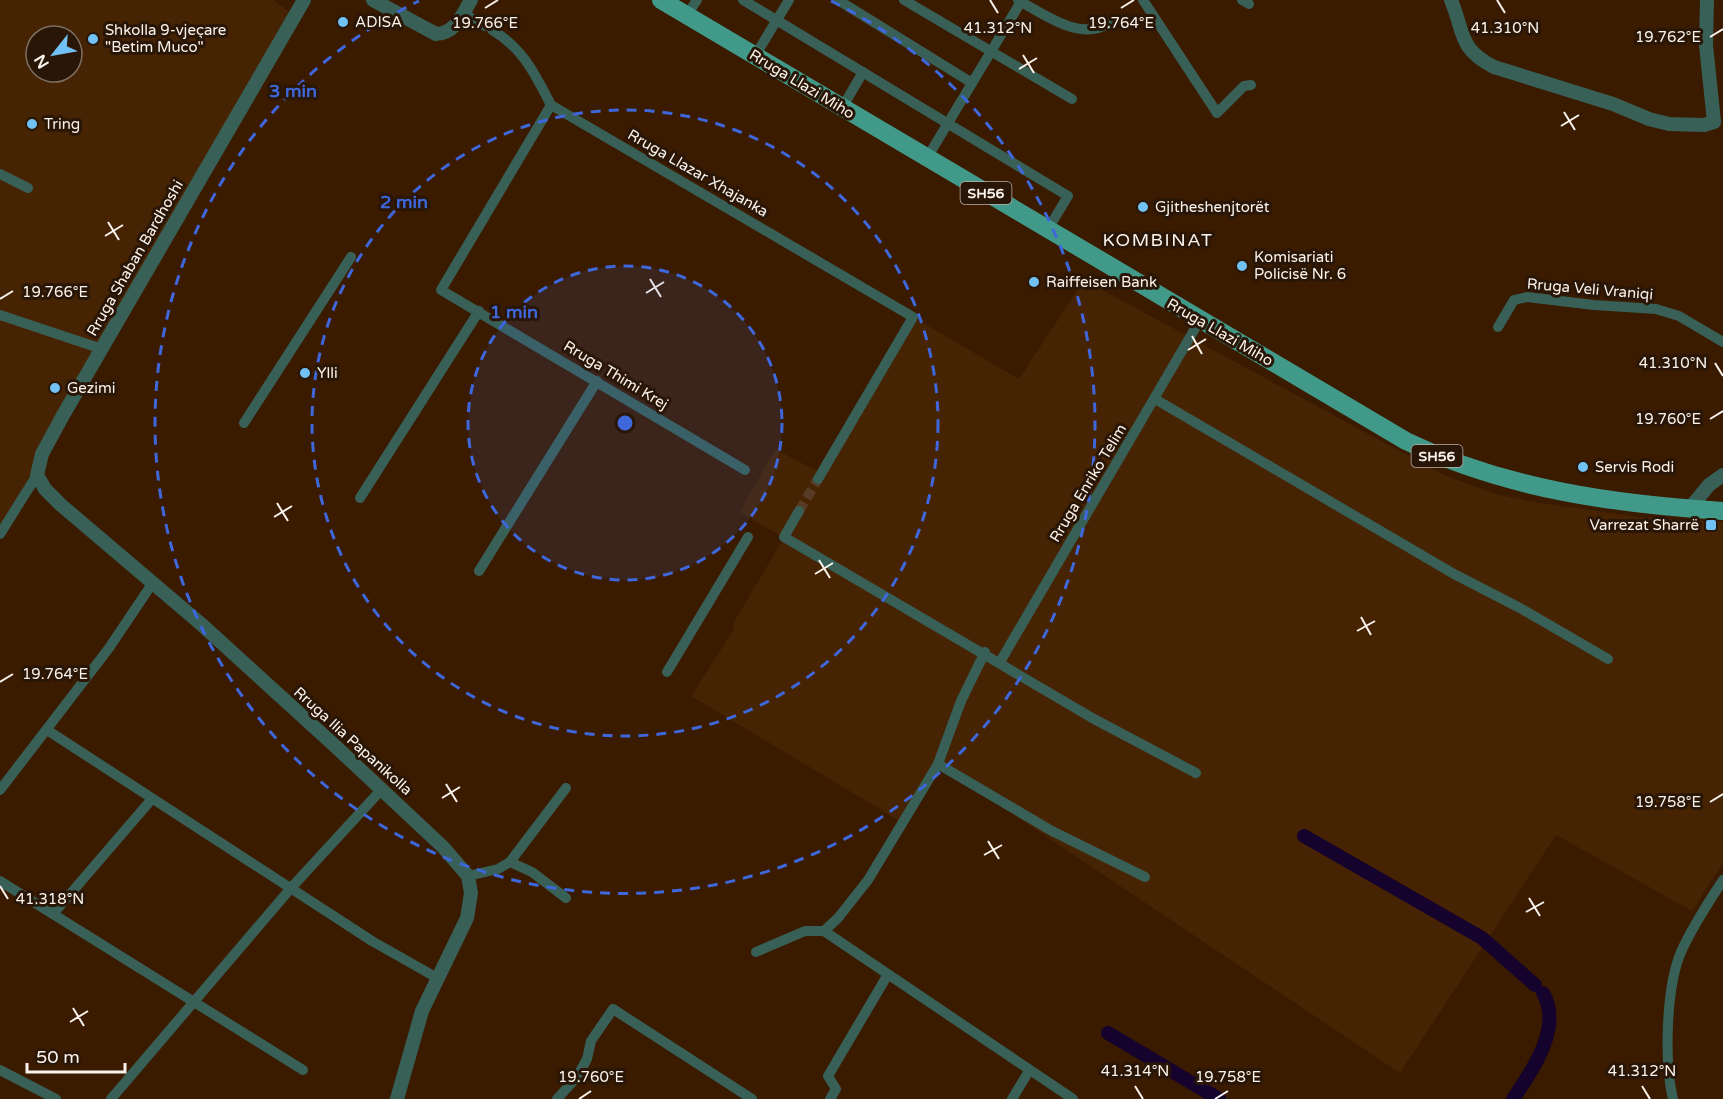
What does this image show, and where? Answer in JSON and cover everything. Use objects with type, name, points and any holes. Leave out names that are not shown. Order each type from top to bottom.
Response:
[{"type":"main road","name":"Rruga Llazi Miho","points":[[661,0],[692,8],[756,56],[1406,441],[1460,466],[1548,489],[1723,511]]},
{"type":"street","name":"Rruga Shaban Bardhoshi","points":[[0,534],[37,475],[42,454],[304,0]]},
{"type":"street","points":[[373,0],[436,34],[450,31],[471,0]]},
{"type":"street","points":[[743,0],[1068,196],[1048,230]]},
{"type":"street","points":[[756,56],[789,0]]},
{"type":"street","points":[[838,0],[972,83]]},
{"type":"street","points":[[904,0],[1072,99]]},
{"type":"street","points":[[1158,0],[1145,3],[1217,113],[1244,86],[1251,85]]},
{"type":"street","points":[[1451,0],[1468,49],[1477,58],[1494,67],[1613,104],[1649,119],[1669,124],[1704,125],[1714,122],[1706,45],[1707,0]]},
{"type":"street","points":[[927,158],[1020,1],[1077,29],[1094,30],[1109,23]]},
{"type":"street","points":[[463,14],[510,41],[530,64],[551,105]]},
{"type":"street","points":[[842,108],[863,72]]},
{"type":"street","name":"Rruga Thimi Krej","points":[[551,105],[441,290],[745,470]]},
{"type":"street","name":"Rruga Llazar Xhajanka","points":[[551,105],[913,317],[818,479]]},
{"type":"street","points":[[0,174],[28,188]]},
{"type":"street","points":[[244,423],[351,257]]},
{"type":"street","name":"Rruga Veli Vraniqi","points":[[1498,327],[1514,300],[1527,297],[1656,309],[1679,316],[1723,342]]},
{"type":"street","points":[[360,498],[479,311]]},
{"type":"street","points":[[0,315],[102,349]]},
{"type":"street","name":"Rruga Enriko Telim","points":[[1000,662],[1200,320]]},
{"type":"street","points":[[478,571],[597,381]]},
{"type":"street","points":[[1155,399],[1454,574],[1520,608],[1608,659]]},
{"type":"street","name":"Rruga Ilia Papanikolla","points":[[37,475],[45,489],[60,505],[201,624],[382,789],[443,847],[468,876]]},
{"type":"street","points":[[1690,508],[1709,485],[1723,475]]},
{"type":"street","points":[[799,511],[784,537],[985,652],[1094,719],[1196,773]]},
{"type":"street","points":[[667,672],[748,537]]},
{"type":"street","points":[[0,790],[110,648],[152,584]]},
{"type":"street","points":[[824,932],[868,880],[938,764],[961,701],[985,652]]},
{"type":"street","points":[[47,730],[151,800],[372,941],[439,979]]},
{"type":"street","points":[[938,764],[1052,831],[1145,877]]},
{"type":"street","points":[[397,1099],[422,1011],[467,918],[471,893],[468,876],[498,869],[510,862],[566,788]]},
{"type":"street","points":[[111,1099],[291,888],[382,789]]},
{"type":"street","points":[[53,914],[151,800]]},
{"type":"street","points":[[510,862],[532,872],[566,898]]},
{"type":"street","points":[[1673,1099],[1667,1069],[1675,973],[1681,953],[1723,880]]},
{"type":"street","points":[[0,881],[303,1070]]},
{"type":"street","points":[[756,952],[805,931],[824,932],[1073,1099]]},
{"type":"street","points":[[830,1099],[836,1089],[828,1076],[887,976]]},
{"type":"street","points":[[557,1099],[577,1077],[587,1059],[591,1041],[613,1009],[752,1099]]},
{"type":"street","points":[[0,1070],[56,1099]]},
{"type":"street","points":[[1012,1099],[1029,1071]]},
{"type":"shaded area","points":[[0,0],[273,0],[295,16],[42,454],[0,532]]},
{"type":"shaded area","points":[[1084,280],[1444,475],[1496,494],[1534,502],[1639,517],[1723,522],[1723,863],[1692,911],[1556,835],[1400,1073],[938,764],[903,823],[691,696],[733,631],[735,620],[784,538],[740,512],[775,449],[821,473],[913,317],[1019,379]]},
{"type":"waterway","points":[[1304,836],[1482,938],[1535,985]]},
{"type":"waterway","points":[[1513,1099],[1536,1062],[1547,1034],[1548,1006],[1543,993]]},
{"type":"waterway","points":[[1108,1033],[1219,1099]]},
{"type":"tunnel","points":[[799,511],[818,479]]},
{"type":"place","name":"ADISA","points":[[343,22]]},
{"type":"place","name":"Shkolla 9-vjeçare \"Betim Muco\"","points":[[93,39]]},
{"type":"place","name":"Tring","points":[[32,124]]},
{"type":"place","name":"Gjitheshenjtorët","points":[[1143,207]]},
{"type":"place","name":"Komisariati Policisë Nr. 6","points":[[1242,266]]},
{"type":"place","name":"Raiffeisen Bank","points":[[1034,282]]},
{"type":"place","name":"Ylli","points":[[305,373]]},
{"type":"place","name":"Gezimi","points":[[55,388]]},
{"type":"place","name":"Servis Rodi","points":[[1583,467]]},
{"type":"place","name":"Varrezat Sharrë","points":[[1711,525]]},
{"type":"district","name":"KOMBINAT","points":[[1158,240]]}]
